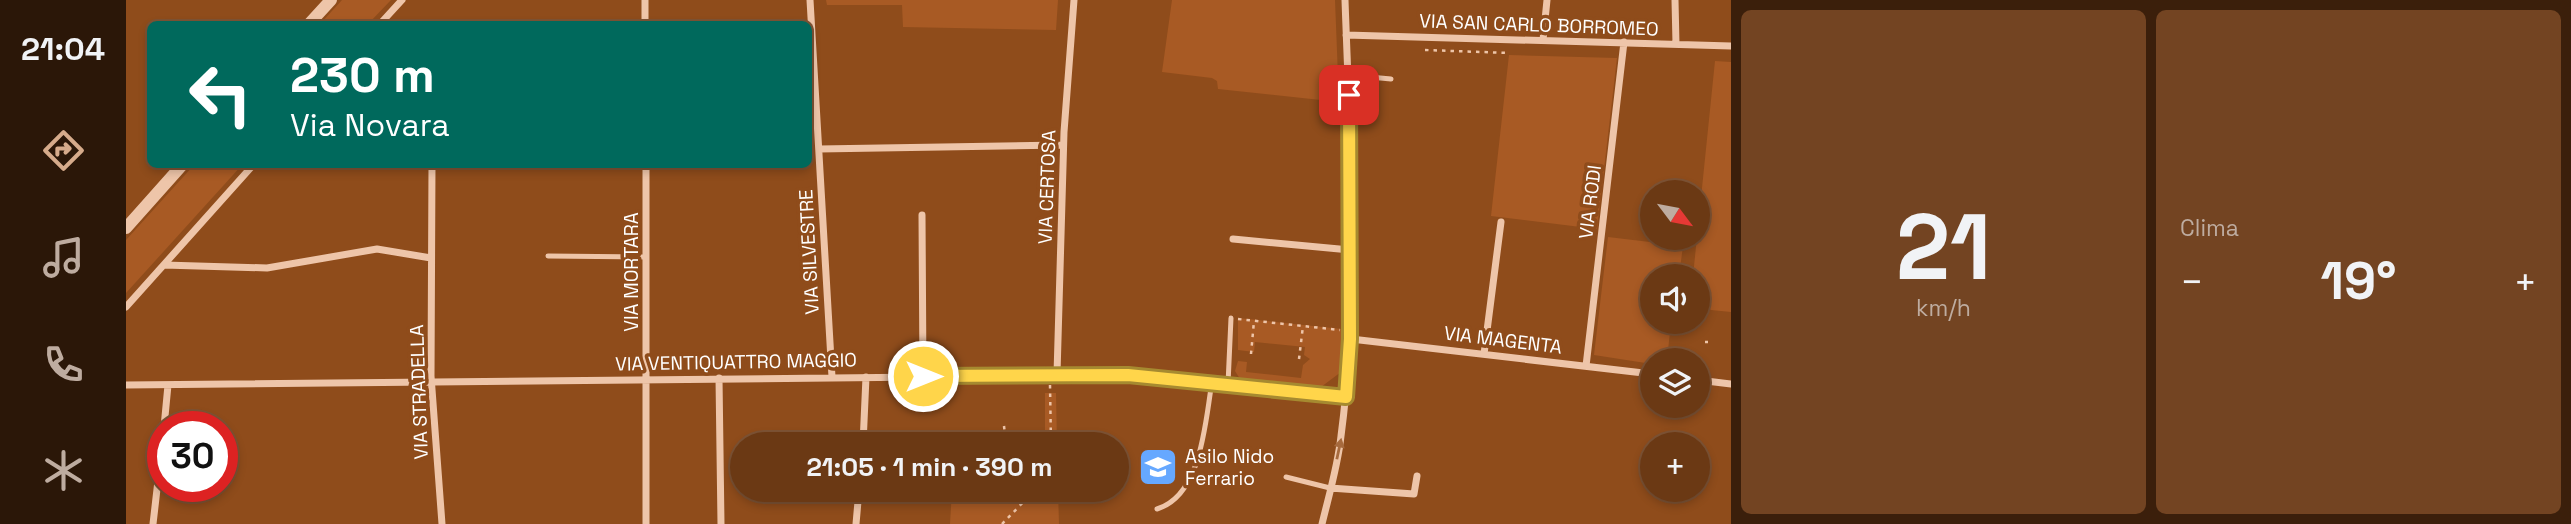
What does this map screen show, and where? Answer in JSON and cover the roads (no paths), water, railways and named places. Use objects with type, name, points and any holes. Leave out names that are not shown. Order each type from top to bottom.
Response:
[{"type":"street","points":[[312,21],[331,0]]},
{"type":"street","points":[[383,21],[402,0]]},
{"type":"street","points":[[645,0],[645,21]]},
{"type":"street","name":"VIA SILVESTRE","points":[[810,0],[811,21]]},
{"type":"street","name":"VIA CERTOSA","points":[[1057,374],[1063,145],[1074,0]]},
{"type":"street","points":[[1322,524],[1341,438],[1350,339],[1345,0]]},
{"type":"street","points":[[1543,40],[1547,0]]},
{"type":"street","points":[[1675,0],[1676,44]]},
{"type":"street","name":"VIA SILVESTRE","points":[[812,33],[832,377]]},
{"type":"street","name":"VIA SAN CARLO BORROMEO","points":[[1346,36],[1731,46]]},
{"type":"street","name":"VIA RODI","points":[[1586,366],[1624,42]]},
{"type":"street","points":[[819,149],[1063,145]]},
{"type":"street","points":[[812,162],[820,162]]},
{"type":"street","points":[[126,228],[179,168]]},
{"type":"street","points":[[126,306],[250,168]]},
{"type":"street","name":"VIA STRADELLA","points":[[432,168],[431,382],[442,524]]},
{"type":"street","name":"VIA MORTARA","points":[[646,168],[646,524]]},
{"type":"street","points":[[922,215],[923,376]]},
{"type":"street","points":[[1485,354],[1501,222]]},
{"type":"street","points":[[1233,239],[1350,250]]},
{"type":"street","points":[[164,264],[267,268],[373,250],[431,258]]},
{"type":"street","name":"VIA MAGENTA","points":[[1350,339],[1640,373]]},
{"type":"street","name":"VIA VENTIQUATTRO MAGGIO","points":[[126,385],[1057,374],[1128,375],[1346,397]]},
{"type":"street","points":[[864,432],[866,377]]},
{"type":"street","points":[[719,378],[721,524]]},
{"type":"street","points":[[1710,381],[1731,384]]},
{"type":"street","points":[[166,411],[168,385]]},
{"type":"street","points":[[1330,488],[1414,494],[1417,476]]},
{"type":"street","points":[[153,524],[156,502]]},
{"type":"street","points":[[856,524],[858,502]]},
{"type":"lane","points":[[1348,75],[1391,79]]},
{"type":"lane","points":[[548,256],[647,257]]},
{"type":"lane","points":[[1228,384],[1231,318]]},
{"type":"lane","points":[[1157,509],[1176,498],[1191,472],[1202,443],[1212,382]]},
{"type":"lane","points":[[1286,477],[1330,488]]},
{"type":"place","name":"Asilo Nido Ferrario","points":[[1158,467]]}]
